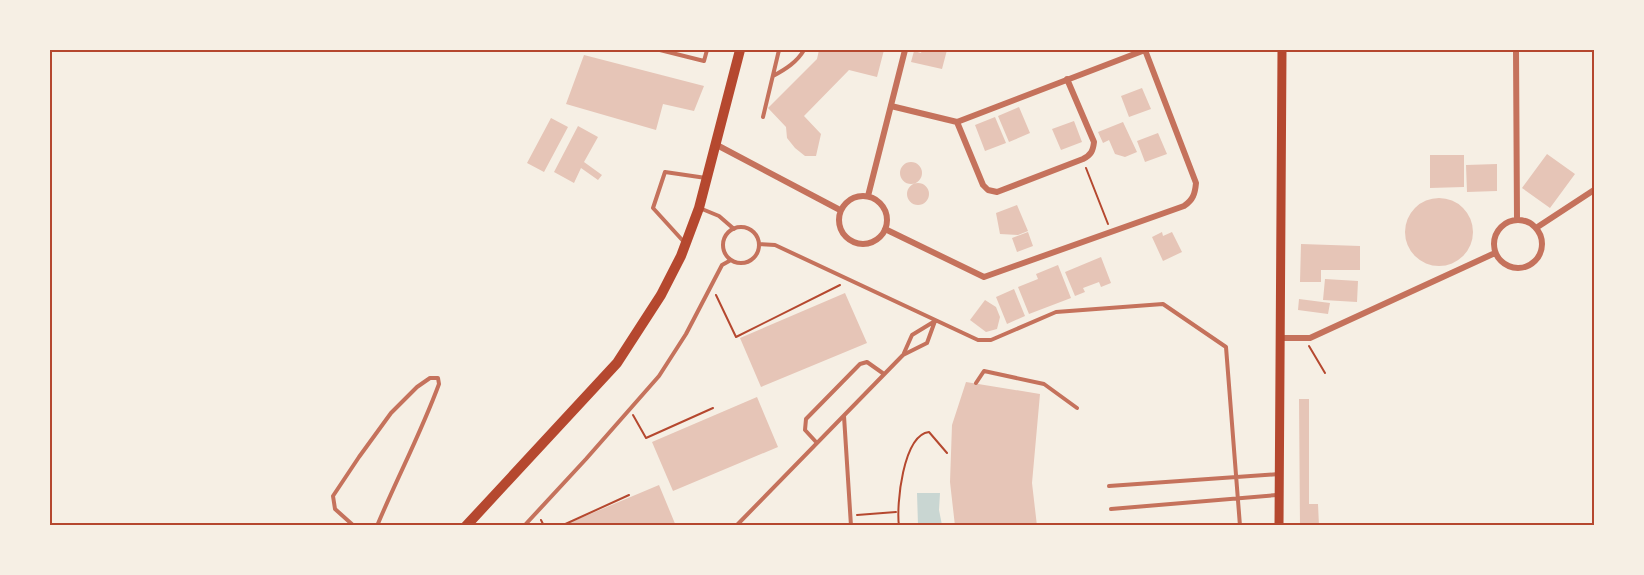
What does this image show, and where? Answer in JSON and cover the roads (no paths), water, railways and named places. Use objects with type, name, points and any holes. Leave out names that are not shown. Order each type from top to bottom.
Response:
[{"type":"main road","points":[[466,525],[617,363],[661,295],[686,244],[699,208],[740,50]]},
{"type":"main road","points":[[1279,525],[1282,50]]},
{"type":"street","points":[[868,196],[905,50]]},
{"type":"street","points":[[885,230],[984,277],[1184,206],[1192,201],[1196,183],[1145,50],[957,122],[891,106]]},
{"type":"street","points":[[1516,50],[1517,220]]},
{"type":"street","points":[[957,122],[983,185],[988,190],[997,192],[1083,159],[1094,150],[1094,142],[1067,79]]},
{"type":"street","points":[[715,144],[840,210]]},
{"type":"street","points":[[1536,228],[1594,190]]},
{"type":"street","points":[[868,196],[875,198],[885,209],[887,215],[885,230],[880,236],[865,244],[849,240],[839,227],[840,210],[852,198],[868,196]]},
{"type":"street","points":[[1517,220],[1536,228],[1542,242],[1539,257],[1534,263],[1519,269],[1504,265],[1495,253],[1493,245],[1497,231],[1510,221],[1517,220]]},
{"type":"street","points":[[1281,338],[1310,338],[1495,253]]},
{"type":"lane","points":[[660,50],[704,61],[706,50]]},
{"type":"lane","points":[[763,117],[779,50]]},
{"type":"lane","points":[[773,77],[800,58],[804,50]]},
{"type":"lane","points":[[686,244],[653,208],[665,172],[707,179]]},
{"type":"lane","points":[[699,208],[719,216],[734,229]]},
{"type":"lane","points":[[739,227],[755,234],[759,244],[752,259],[741,263],[731,260],[724,252],[723,241],[739,227]]},
{"type":"lane","points":[[759,244],[775,245],[978,340],[991,340],[1056,312],[1163,304],[1226,347],[1240,525]]},
{"type":"lane","points":[[524,525],[659,376],[686,334],[722,266],[731,260]]},
{"type":"lane","points":[[736,525],[903,355],[927,343],[935,321]]},
{"type":"lane","points":[[903,355],[912,334],[935,321]]},
{"type":"lane","points":[[817,443],[805,430],[806,419],[860,364],[867,362],[884,374]]},
{"type":"lane","points":[[976,383],[984,371],[1044,384],[1077,408]]},
{"type":"lane","points":[[354,525],[335,509],[333,496],[391,413],[417,387],[430,378],[438,378],[439,384],[424,424],[398,475],[377,525]]},
{"type":"lane","points":[[844,416],[851,525]]},
{"type":"lane","points":[[1109,486],[1280,474]]},
{"type":"lane","points":[[1111,509],[1280,494]]}]
